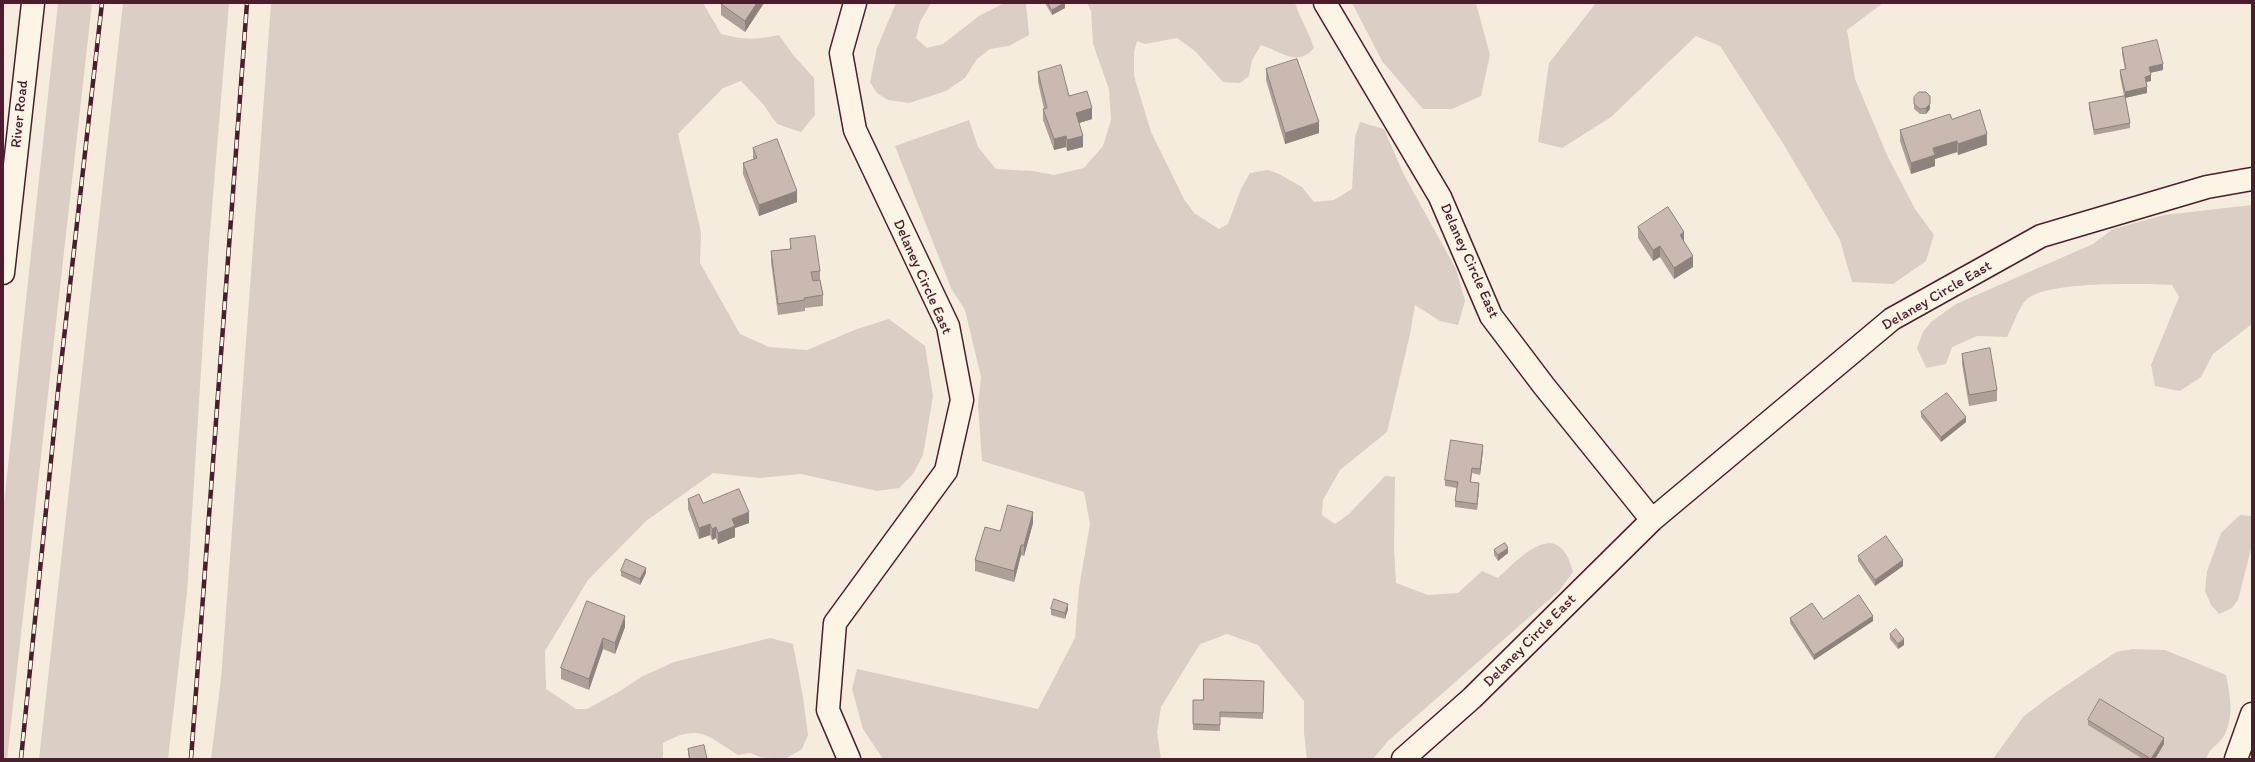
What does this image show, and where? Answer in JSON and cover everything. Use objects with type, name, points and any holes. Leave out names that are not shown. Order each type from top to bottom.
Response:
[{"type":"street","name":"River Road","points":[[3,273],[33,3]]},
{"type":"street","name":"Delaney Circle East","points":[[849,759],[828,710],[834,623],[946,471],[962,400],[948,326],[855,130],[841,53],[855,3]]},
{"type":"street","name":"Delaney Circle East","points":[[1325,3],[1440,197],[1491,316],[1544,386],[1652,520]]},
{"type":"street","name":"Delaney Circle East","points":[[1403,759],[1472,698],[1652,520],[1892,319],[2041,236],[2207,187],[2252,180]]},
{"type":"street","points":[[2236,759],[2252,714]]},
{"type":"shaded area","points":[[58,3],[92,3],[7,759],[3,759],[3,513]]},
{"type":"shaded area","points":[[123,3],[229,3],[209,244],[187,593],[168,759],[39,759]]},
{"type":"shaded area","points":[[271,3],[703,3],[721,34],[750,39],[779,35],[794,56],[814,78],[815,115],[801,132],[777,124],[763,104],[741,81],[723,88],[678,134],[701,232],[700,263],[740,334],[769,347],[807,350],[857,329],[889,319],[925,346],[933,396],[923,455],[913,474],[899,488],[877,491],[801,474],[759,478],[713,473],[646,521],[588,580],[545,651],[546,689],[576,709],[587,709],[620,691],[641,677],[674,662],[770,638],[793,644],[803,697],[808,735],[802,749],[785,759],[760,757],[750,753],[738,755],[719,742],[703,734],[695,733],[675,737],[663,743],[663,759],[211,759],[221,679]]},
{"type":"shaded area","points":[[896,3],[931,3],[920,22],[916,38],[927,48],[943,44],[979,16],[1004,3],[1026,3],[1029,35],[1009,46],[990,49],[977,59],[965,78],[946,91],[909,103],[888,100],[877,93],[870,82],[877,48]]},
{"type":"shaded area","points":[[1087,3],[1295,3],[1314,48],[1308,54],[1301,57],[1295,57],[1261,45],[1252,60],[1249,76],[1240,83],[1223,82],[1195,51],[1177,38],[1145,44],[1137,41],[1134,52],[1134,76],[1151,132],[1184,199],[1194,213],[1219,229],[1228,224],[1241,189],[1250,173],[1268,170],[1279,174],[1302,187],[1314,202],[1334,200],[1352,189],[1355,137],[1360,122],[1384,129],[1404,175],[1456,269],[1465,301],[1458,325],[1440,321],[1415,305],[1410,334],[1387,432],[1340,470],[1323,500],[1322,515],[1335,524],[1349,514],[1385,476],[1395,477],[1394,547],[1396,583],[1428,595],[1458,593],[1482,571],[1498,578],[1518,559],[1539,545],[1549,543],[1559,546],[1567,555],[1573,572],[1559,591],[1388,741],[1373,759],[1307,759],[1304,733],[1304,701],[1258,645],[1227,634],[1200,644],[1161,707],[1157,732],[1161,759],[883,759],[863,729],[852,689],[857,669],[1038,709],[1075,638],[1079,588],[1090,524],[1084,492],[982,461],[978,405],[981,377],[965,310],[951,288],[895,146],[969,120],[978,147],[996,169],[1033,171],[1054,175],[1084,168],[1103,146],[1111,120],[1109,89],[1093,44],[1091,11]]},
{"type":"shaded area","points":[[1352,3],[1476,3],[1490,55],[1481,96],[1452,109],[1423,109],[1382,61]]},
{"type":"shaded area","points":[[1596,3],[1883,3],[1847,30],[1855,79],[1887,155],[1915,209],[1934,235],[1926,261],[1893,284],[1852,282],[1840,240],[1784,145],[1720,46],[1696,36],[1611,117],[1562,148],[1538,142],[1549,63]]},
{"type":"shaded area","points":[[2252,205],[2252,324],[2213,354],[2201,377],[2180,391],[2155,386],[2151,365],[2179,297],[2172,285],[2118,284],[2072,286],[2035,294],[2022,305],[2007,337],[1977,336],[1952,347],[1946,364],[1926,368],[1917,348],[1923,332],[1931,322],[1956,304],[2093,244],[2113,229],[2164,215]]},
{"type":"shaded area","points":[[2240,515],[2252,516],[2252,545],[2238,600],[2232,608],[2219,614],[2211,605],[2205,591],[2207,571],[2221,533]]},
{"type":"shaded area","points":[[2133,649],[2165,650],[2226,675],[2229,690],[2230,720],[2225,734],[2207,755],[2206,759],[1993,759],[2023,717],[2049,697],[2116,652]]},
{"type":"building","points":[[757,3],[745,21],[721,4]]},
{"type":"building","points":[[1048,3],[1064,3],[1052,10]]},
{"type":"building","points":[[2157,40],[2163,64],[2149,67],[2151,75],[2145,77],[2147,87],[2125,92],[2120,70],[2126,69],[2122,48]]},
{"type":"building","points":[[1297,59],[1319,122],[1285,133],[1266,69]]},
{"type":"building","points":[[1061,65],[1069,96],[1087,91],[1092,108],[1076,113],[1083,136],[1067,140],[1066,136],[1054,139],[1043,109],[1047,108],[1038,72]]},
{"type":"building","points":[[1919,92],[1926,92],[1930,96],[1930,104],[1926,108],[1920,109],[1914,104],[1914,97]]},
{"type":"building","points":[[2125,96],[2130,123],[2094,130],[2089,103]]},
{"type":"building","points":[[1980,110],[1987,134],[1958,144],[1957,141],[1933,148],[1935,155],[1911,163],[1900,130],[1950,114],[1952,119]]},
{"type":"building","points":[[777,139],[797,191],[759,205],[743,163],[757,158],[753,148]]},
{"type":"building","points":[[1668,207],[1684,232],[1680,235],[1693,256],[1674,268],[1660,246],[1653,250],[1638,227]]},
{"type":"building","points":[[815,236],[820,271],[811,272],[813,281],[820,280],[823,295],[804,298],[805,300],[778,304],[771,251],[791,249],[790,239]]},
{"type":"building","points":[[1990,348],[1997,390],[1969,395],[1962,354]]},
{"type":"building","points":[[1947,393],[1966,417],[1941,437],[1921,412]]},
{"type":"building","points":[[1451,440],[1483,445],[1480,469],[1472,468],[1470,482],[1479,483],[1477,504],[1455,501],[1458,482],[1445,480]]},
{"type":"building","points":[[739,489],[749,512],[732,519],[735,526],[718,533],[716,527],[712,529],[710,524],[699,528],[688,499],[699,494],[703,503]]},
{"type":"building","points":[[1008,505],[1033,512],[1024,545],[1021,545],[1014,571],[975,560],[985,527],[1000,531]]},
{"type":"building","points":[[1886,536],[1903,560],[1875,580],[1858,556]]},
{"type":"building","points":[[1505,543],[1508,548],[1498,555],[1494,550]]},
{"type":"building","points":[[626,559],[646,568],[640,579],[621,571]]},
{"type":"building","points":[[1859,595],[1873,616],[1814,655],[1790,618],[1812,603],[1823,619]]},
{"type":"building","points":[[1054,599],[1068,604],[1065,613],[1051,609]]},
{"type":"building","points":[[587,601],[625,616],[615,643],[603,638],[589,679],[561,668]]},
{"type":"building","points":[[1896,629],[1904,639],[1898,644],[1890,634]]},
{"type":"building","points":[[1204,679],[1264,681],[1263,713],[1220,712],[1220,725],[1193,724],[1193,700],[1203,700]]},
{"type":"building","points":[[2100,699],[2164,738],[2151,759],[2088,720]]},
{"type":"building","points":[[704,745],[707,759],[690,759],[688,749]]},
{"type":"railway","points":[[21,759],[58,391],[102,3]]},
{"type":"railway","points":[[191,759],[247,3]]}]
